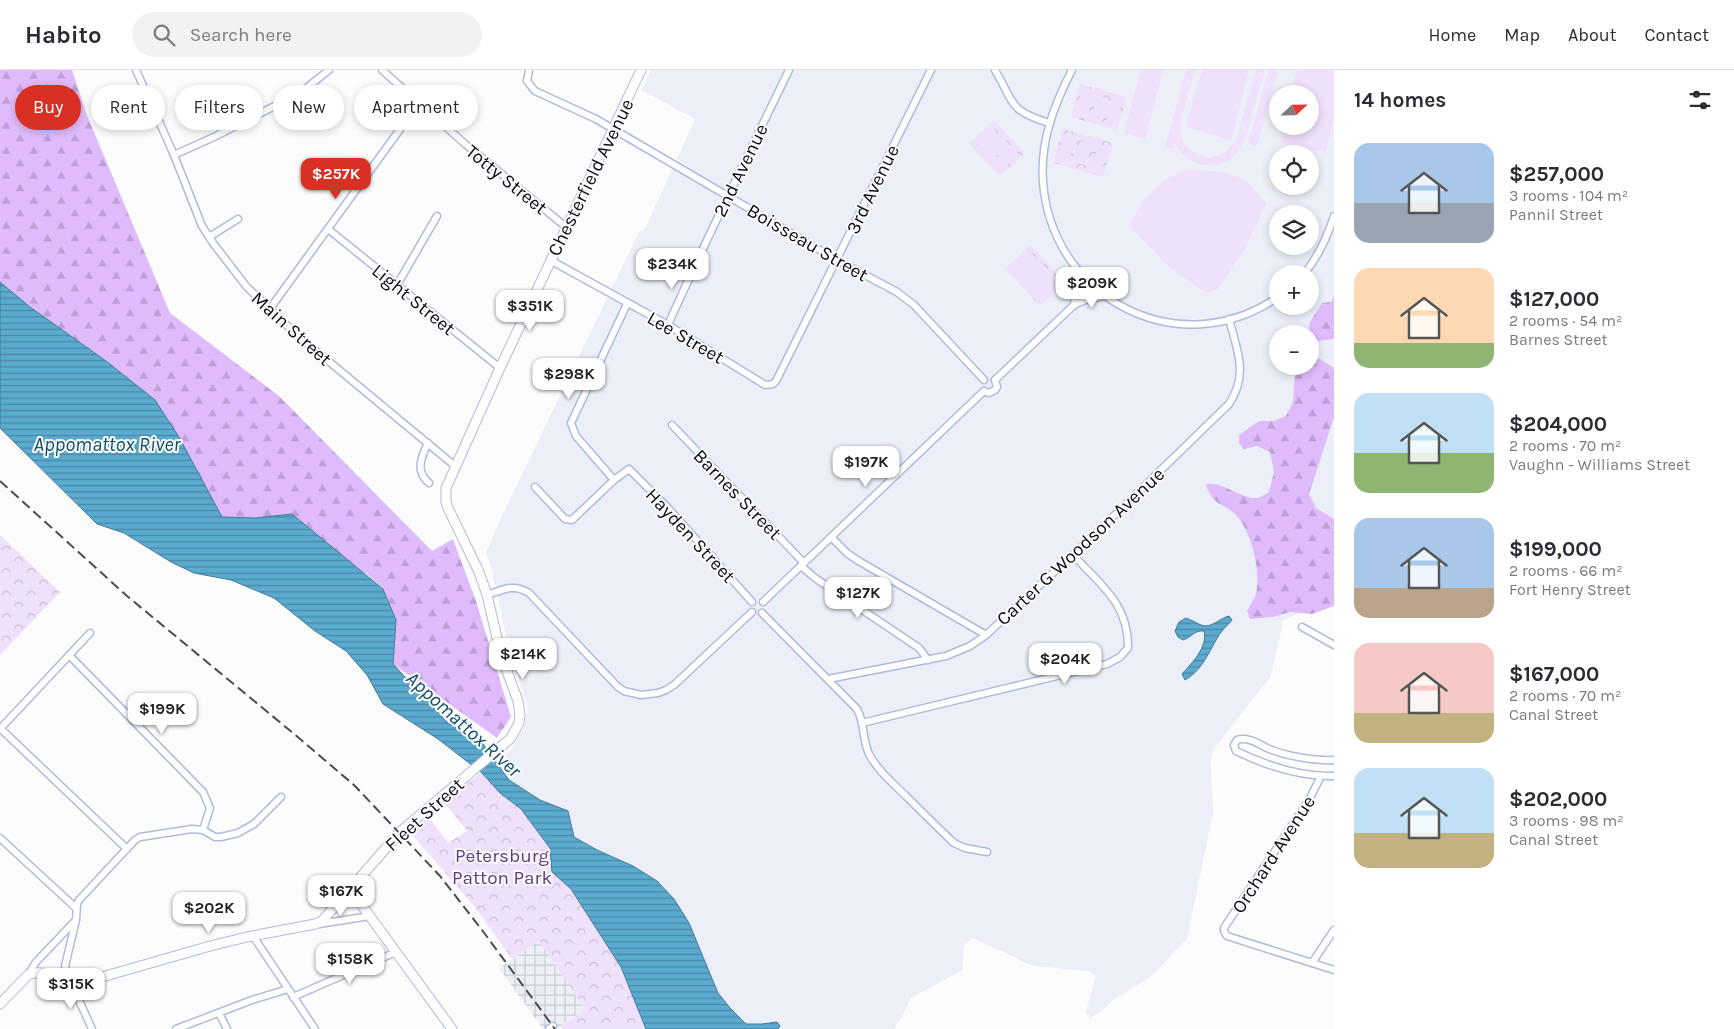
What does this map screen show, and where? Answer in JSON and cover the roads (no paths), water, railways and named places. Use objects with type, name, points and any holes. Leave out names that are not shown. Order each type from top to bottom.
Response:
[{"type":"main road","name":"Chesterfield Avenue","points":[[496,752],[511,738],[516,730],[519,722],[520,707],[501,655],[487,595],[472,554],[446,502],[446,488],[550,260],[641,70]]},
{"type":"main road","name":"Fleet Street","points":[[315,924],[322,921],[400,832],[496,752]]},
{"type":"main road","points":[[350,889],[452,1029]]},
{"type":"main road","points":[[0,1004],[28,975],[34,972],[44,972],[70,981],[88,982],[175,956],[253,936],[315,924]]},
{"type":"street","name":"Main Street","points":[[136,70],[188,188],[196,212],[209,237],[246,286],[269,310],[330,364],[455,466]]},
{"type":"street","points":[[174,155],[216,136],[300,92],[329,70]]},
{"type":"street","name":"Totty Street","points":[[382,70],[399,85]]},
{"type":"street","name":"Boisseau Street","points":[[529,70],[527,76],[529,84],[534,91],[613,129],[728,197],[897,292],[914,306],[984,380]]},
{"type":"street","name":"2nd Avenue","points":[[668,325],[701,250],[789,70]]},
{"type":"street","name":"3rd Avenue","points":[[769,384],[773,384],[776,381],[838,260],[931,70]]},
{"type":"street","points":[[995,70],[1016,109],[1049,123]]},
{"type":"street","points":[[1072,70],[1056,102],[1049,123],[1043,164],[1043,181],[1046,204],[1056,235],[1078,272],[1104,296],[1136,314],[1162,322],[1189,324],[1229,319],[1269,302]]},
{"type":"street","points":[[269,310],[400,130]]},
{"type":"street","name":"Totty Street","points":[[449,130],[566,227]]},
{"type":"street","points":[[397,285],[436,216]]},
{"type":"street","points":[[1310,265],[1323,245],[1334,216]]},
{"type":"street","points":[[209,237],[238,219]]},
{"type":"street","name":"Light Street","points":[[328,229],[500,368]]},
{"type":"street","name":"Lee Street","points":[[550,260],[668,325],[765,385],[769,384]]},
{"type":"street","points":[[1074,305],[1078,272]]},
{"type":"street","points":[[995,380],[1074,305],[1085,300],[1104,296]]},
{"type":"street","points":[[534,487],[565,518],[572,520],[614,480],[576,436],[571,423],[627,304]]},
{"type":"street","name":"Carter G Woodson Avenue","points":[[828,679],[946,656],[959,652],[986,635],[1073,555],[1229,404],[1238,386],[1241,368],[1229,319]]},
{"type":"street","points":[[984,391],[982,384],[984,380],[990,378],[995,380]]},
{"type":"street","points":[[984,391],[989,393],[995,390],[995,380]]},
{"type":"street","points":[[763,602],[984,391]]},
{"type":"street","name":"Barnes Street","points":[[672,425],[815,578],[919,648],[928,660]]},
{"type":"street","points":[[428,443],[422,455],[420,471],[429,484]]},
{"type":"street","name":"Hayden Street","points":[[614,480],[628,470],[668,508],[752,602]]},
{"type":"street","points":[[831,537],[857,560],[986,635]]},
{"type":"street","points":[[862,724],[1107,664],[1120,657],[1128,648],[1123,614],[1115,600],[1073,555]]},
{"type":"street","points":[[487,595],[515,588],[521,588],[529,593],[618,687],[624,691],[641,695],[658,693],[674,685],[752,612]]},
{"type":"street","points":[[752,612],[750,607],[752,602],[758,599],[763,602],[765,608],[762,613]]},
{"type":"street","points":[[752,612],[756,614],[762,613]]},
{"type":"street","points":[[762,613],[858,709],[865,742],[870,754],[896,787],[954,843],[965,848],[987,852]]},
{"type":"street","points":[[1302,627],[1334,645]]},
{"type":"street","points":[[90,633],[0,729],[127,848]]},
{"type":"street","points":[[69,655],[203,792],[210,808],[203,830]]},
{"type":"street","points":[[1334,760],[1282,753],[1244,739],[1235,742],[1236,751],[1290,772],[1334,776]]},
{"type":"street","name":"Orchard Avenue","points":[[1312,963],[1227,936],[1224,928],[1310,798],[1321,776]]},
{"type":"street","points":[[92,1029],[65,966],[79,900],[135,840],[146,835],[192,829],[203,830],[215,837],[238,833],[254,824],[281,797]]},
{"type":"street","points":[[0,838],[76,908]]},
{"type":"street","points":[[315,924],[370,916]]},
{"type":"street","points":[[28,975],[36,962],[76,920]]},
{"type":"street","points":[[1334,930],[1312,963],[1334,970]]},
{"type":"street","points":[[253,936],[315,1029]]},
{"type":"street","points":[[293,997],[396,952]]},
{"type":"street","points":[[176,1029],[288,988]]},
{"type":"street","points":[[219,1012],[227,1029]]},
{"type":"water","name":"Appomattox River","points":[[0,282],[30,307],[106,361],[155,400],[179,437],[222,517],[255,518],[292,514],[383,589],[396,620],[393,664],[448,723],[481,741],[509,780],[540,800],[568,811],[574,837],[597,850],[633,866],[657,881],[674,899],[689,923],[718,993],[731,1009],[746,1024],[777,1022],[780,1026],[778,1029],[646,1029],[621,967],[571,889],[552,872],[550,848],[521,809],[500,793],[482,773],[438,739],[383,704],[367,675],[346,651],[315,631],[274,598],[231,580],[194,573],[171,562],[124,533],[97,524],[0,428]]},
{"type":"water","points":[[1229,616],[1232,620],[1220,633],[1201,666],[1185,680],[1182,674],[1201,649],[1205,637],[1204,631],[1183,640],[1178,637],[1175,631],[1179,622],[1186,618],[1208,626]]},
{"type":"railway","points":[[0,481],[127,596],[354,785],[440,876],[555,1029]]},
{"type":"park label","name":"Petersburg Patton Park","points":[[502,866]]}]
